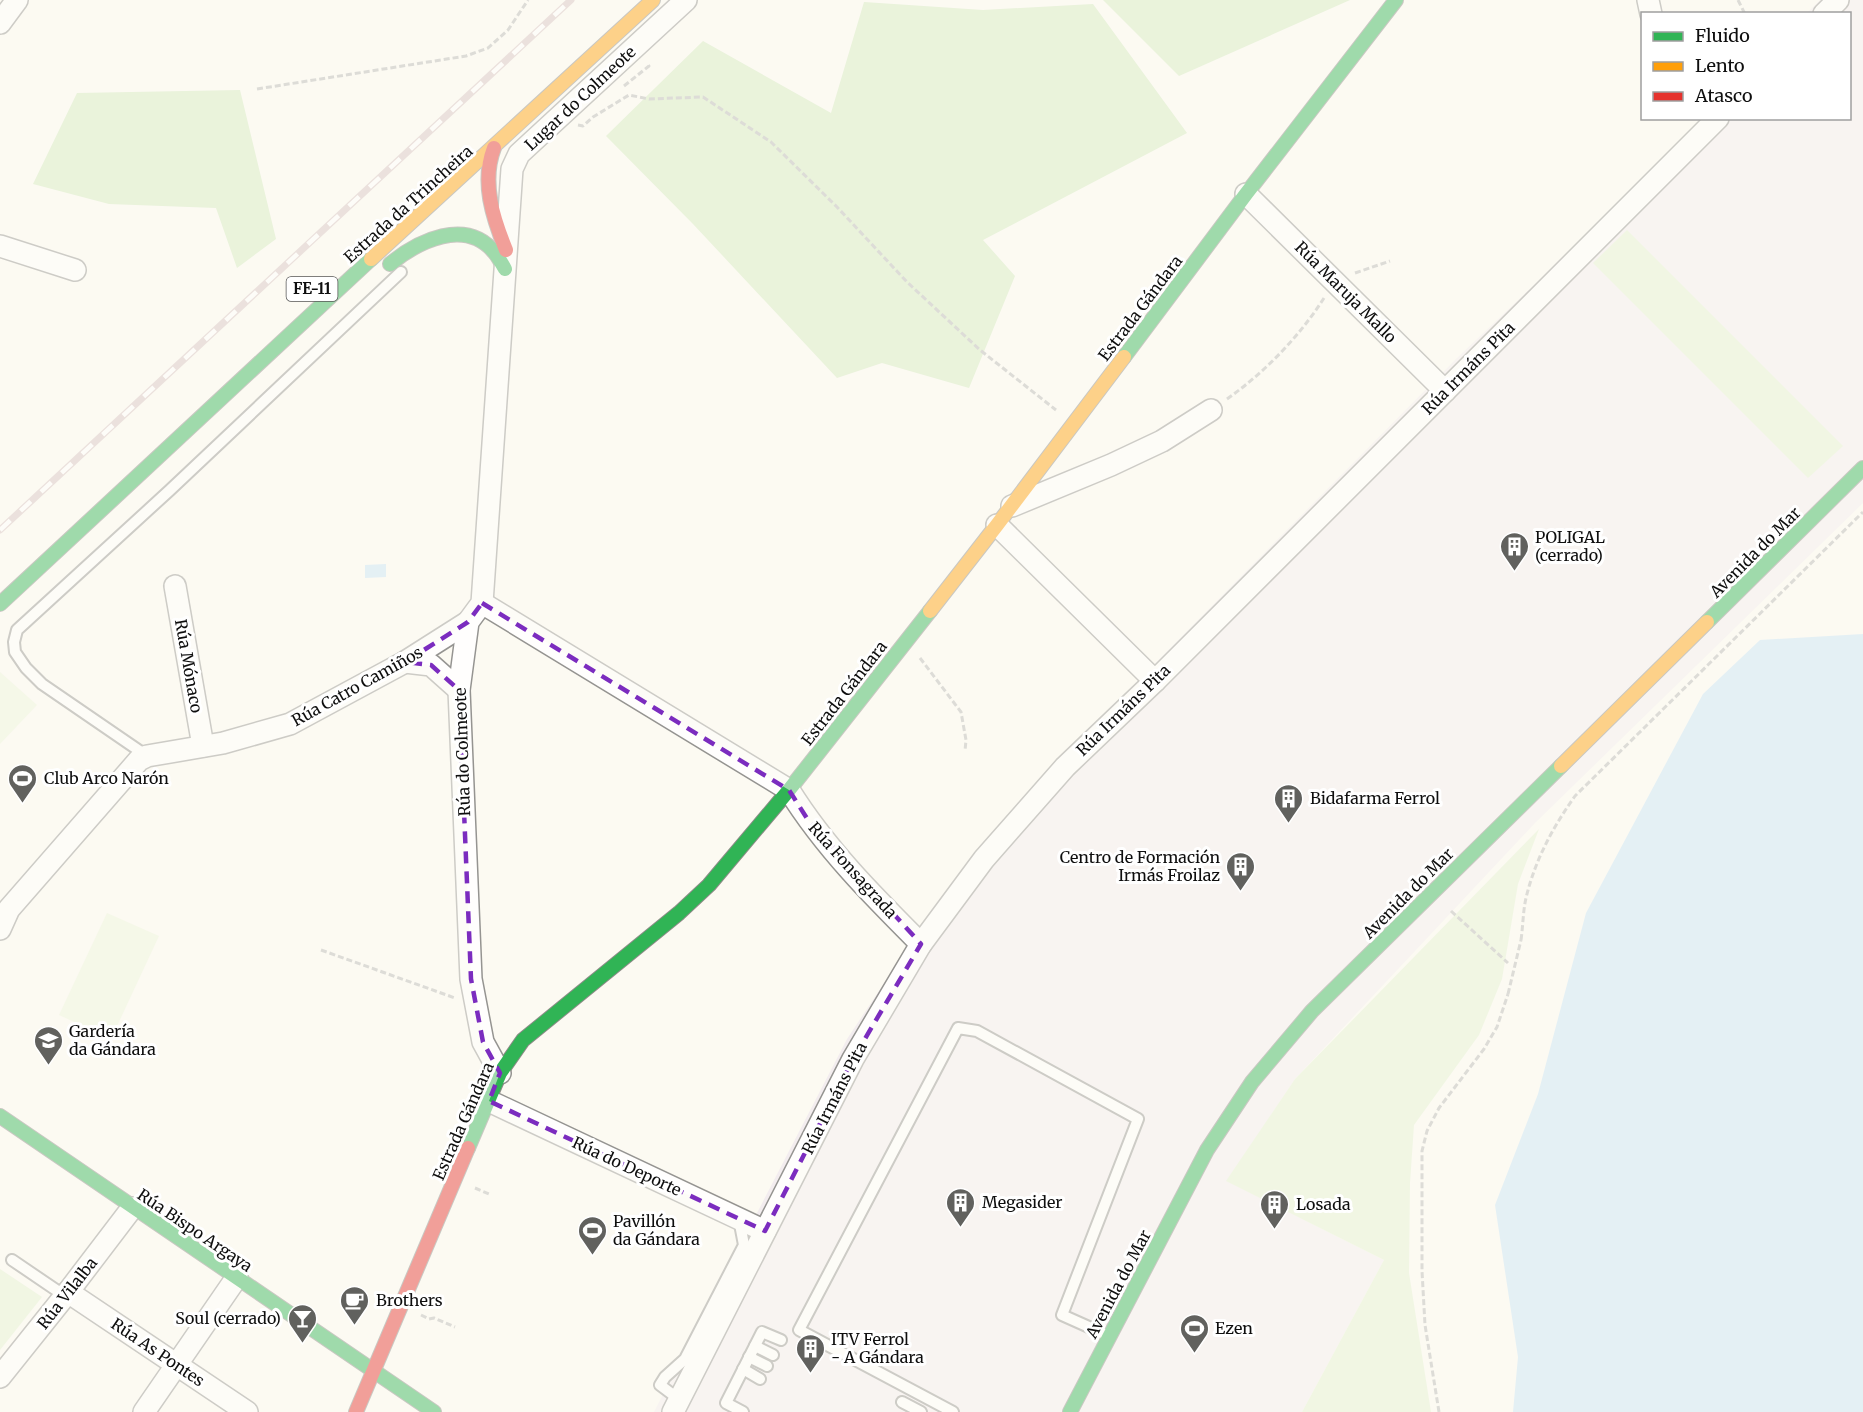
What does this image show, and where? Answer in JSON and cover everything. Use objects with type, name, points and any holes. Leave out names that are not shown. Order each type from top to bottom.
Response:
[{"type":"main road","name":"Estrada da Trincheira","points":[[0,604],[653,0]]},
{"type":"main road","name":"Estrada Gándara","points":[[356,1412],[500,1073],[523,1040],[679,913],[709,885],[789,790],[1012,506],[1246,194],[1396,0]]},
{"type":"main road","points":[[494,148],[488,163],[488,177],[493,213],[506,259]]},
{"type":"main road","points":[[379,274],[405,251],[450,234],[463,234],[479,239],[506,259]]},
{"type":"main road","points":[[254,367],[271,363],[294,350]]},
{"type":"main road","name":"Avenida do Mar","points":[[1070,1412],[1207,1150],[1252,1082],[1312,1011],[1863,468]]},
{"type":"main road","name":"Rúa Bispo Argaya","points":[[0,1116],[434,1412]]},
{"type":"street","points":[[0,23],[17,0]]},
{"type":"street","name":"Lugar do Colmeote","points":[[506,259],[512,170],[519,154],[686,0]]},
{"type":"street","points":[[1826,12],[1838,0]]},
{"type":"street","name":"Rúa Irmáns Pita","points":[[677,1406],[853,1059],[921,944],[984,859],[1065,766],[1155,681],[1445,391],[1705,123]]},
{"type":"street","name":"Rúa Maruja Mallo","points":[[1246,194],[1445,391]]},
{"type":"street","points":[[0,246],[75,270]]},
{"type":"street","points":[[506,259],[482,603],[789,790]]},
{"type":"street","points":[[1012,506],[1162,441],[1211,410]]},
{"type":"street","points":[[997,525],[1155,681]]},
{"type":"street","name":"Rúa Mónaco","points":[[175,586],[202,746]]},
{"type":"street","name":"Rúa do Colmeote","points":[[482,603],[468,622],[459,690],[471,980],[483,1042],[500,1073]]},
{"type":"street","name":"Rúa Catro Camiños","points":[[147,756],[223,743],[290,724],[405,662],[468,622]]},
{"type":"street","points":[[405,662],[431,665],[459,690]]},
{"type":"street","points":[[1,923],[9,909],[139,760],[147,756]]},
{"type":"street","name":"Rúa Fonsagrada","points":[[789,790],[808,820],[881,903],[921,944]]},
{"type":"street","name":"Rúa do Deporte","points":[[489,1101],[765,1231]]},
{"type":"street","name":"Rúa Vilalba","points":[[0,1377],[132,1208]]},
{"type":"street","points":[[144,1412],[237,1277]]},
{"type":"street","name":"Rúa As Pontes","points":[[67,1294],[247,1412]]},
{"type":"lane","points":[[414,260],[435,238]]},
{"type":"lane","points":[[147,756],[42,684],[26,668],[15,652],[14,642],[17,630],[405,268]]},
{"type":"lane","points":[[952,1412],[799,1330],[958,1028],[977,1031],[1138,1119],[1062,1315],[1109,1336]]},
{"type":"lane","points":[[677,1406],[660,1385],[665,1377],[685,1359],[744,1245],[740,1219]]},
{"type":"lane","points":[[12,1260],[67,1294]]},
{"type":"lane","points":[[743,1412],[726,1402],[762,1332],[781,1341]]},
{"type":"lane","points":[[755,1346],[773,1355]]},
{"type":"lane","points":[[749,1357],[767,1366]]},
{"type":"lane","points":[[743,1369],[760,1379]]},
{"type":"lane","points":[[902,1402],[921,1412]]},
{"type":"path","points":[[257,89],[466,56],[488,48],[508,30],[528,0]]},
{"type":"path","points":[[557,120],[563,124],[583,126],[593,117],[629,95],[649,99],[702,97],[771,141],[915,290],[980,350],[1056,410]]},
{"type":"path","points":[[1211,410],[1245,386],[1286,347],[1323,300],[1334,280],[1390,261]]},
{"type":"path","points":[[1439,1412],[1425,1325],[1422,1271],[1422,1151],[1427,1131],[1439,1108],[1484,1049],[1497,1027],[1508,994],[1521,940],[1526,899],[1534,872],[1557,821],[1575,796],[1863,512]]},
{"type":"path","points":[[906,640],[961,712],[966,740],[964,750]]},
{"type":"path","points":[[1451,911],[1508,963]]},
{"type":"path","points":[[321,950],[476,1005]]},
{"type":"path","points":[[474,1188],[489,1194]]},
{"type":"path","points":[[418,1314],[455,1327]]},
{"type":"highlighted area","points":[[482,603],[789,790],[808,820],[921,944],[853,1059],[765,1231],[489,1101],[500,1073],[483,1042],[471,979],[459,690],[431,665],[405,662],[468,622]]},
{"type":"shaded area","points":[[1820,0],[1863,0],[1863,503],[1535,823],[1295,1079],[1227,1181],[1384,1260],[1302,1412],[654,1412],[847,1039],[940,899],[1067,753],[1185,633],[1457,358],[1708,120],[1851,120],[1851,12],[1808,12]]},
{"type":"green space","points":[[1103,0],[1350,0],[1179,76]]},
{"type":"green space","points":[[864,2],[983,10],[1093,4],[1187,133],[983,240],[1015,276],[969,388],[882,363],[837,378],[693,224],[606,136],[703,41],[831,113]]},
{"type":"green space","points":[[240,90],[276,239],[237,268],[216,208],[109,204],[33,184],[77,93]]},
{"type":"green space","points":[[1627,230],[1843,446],[1808,478],[1593,263]]},
{"type":"green space","points":[[0,672],[37,705],[0,744]]},
{"type":"green space","points":[[1539,829],[1518,884],[1502,979],[1479,1035],[1414,1125],[1410,1183],[1409,1273],[1431,1412],[1302,1412],[1384,1260],[1226,1181],[1295,1079]]},
{"type":"green space","points":[[107,913],[159,936],[111,1039],[59,1015]]},
{"type":"green space","points":[[0,1269],[42,1297],[0,1350]]},
{"type":"water","points":[[386,564],[386,577],[365,578],[365,565]]},
{"type":"water","points":[[1863,634],[1863,1412],[1513,1412],[1518,1357],[1495,1205],[1538,1094],[1586,913],[1703,694],[1760,640]]},
{"type":"railway","points":[[0,530],[571,0]]},
{"type":"traffic: fast","points":[[1124,357],[1396,0]]},
{"type":"traffic: fast","points":[[390,264],[401,255],[428,241],[442,236],[456,235],[470,236],[483,242],[495,253],[505,269]]},
{"type":"traffic: fast","points":[[0,604],[371,259]]},
{"type":"traffic: fast","points":[[1707,622],[1863,468]]},
{"type":"traffic: fast","points":[[468,1148],[500,1073],[523,1040],[679,913],[709,885],[789,790],[930,611]]},
{"type":"traffic: fast","points":[[1070,1412],[1207,1150],[1252,1082],[1312,1011],[1561,766]]},
{"type":"traffic: fast","points":[[0,1116],[434,1412]]},
{"type":"traffic: slow","points":[[371,259],[653,0]]},
{"type":"traffic: slow","points":[[930,611],[1124,357]]},
{"type":"traffic: slow","points":[[1561,766],[1707,622]]},
{"type":"traffic: jam","points":[[494,148],[490,161],[490,200],[506,250]]},
{"type":"traffic: jam","points":[[356,1412],[468,1148]]},
{"type":"place","name":"POLIGAL (cerrado)","points":[[1514,572]]},
{"type":"place","name":"Club Arco Narón","points":[[23,804]]},
{"type":"place","name":"Bidafarma Ferrol","points":[[1289,824]]},
{"type":"place","name":"Centro de Formación Irmás Froilaz","points":[[1241,892]]},
{"type":"place","name":"Gardería da Gándara","points":[[48,1066]]},
{"type":"place","name":"Megasider","points":[[961,1228]]},
{"type":"place","name":"Losada","points":[[1275,1230]]},
{"type":"place","name":"Pavillón da Gándara","points":[[592,1256]]},
{"type":"place","name":"Brothers","points":[[355,1326]]},
{"type":"place","name":"Soul (cerrado)","points":[[302,1344]]},
{"type":"place","name":"Ezen","points":[[1194,1354]]},
{"type":"place","name":"ITV Ferrol - A Gándara","points":[[810,1374]]}]
